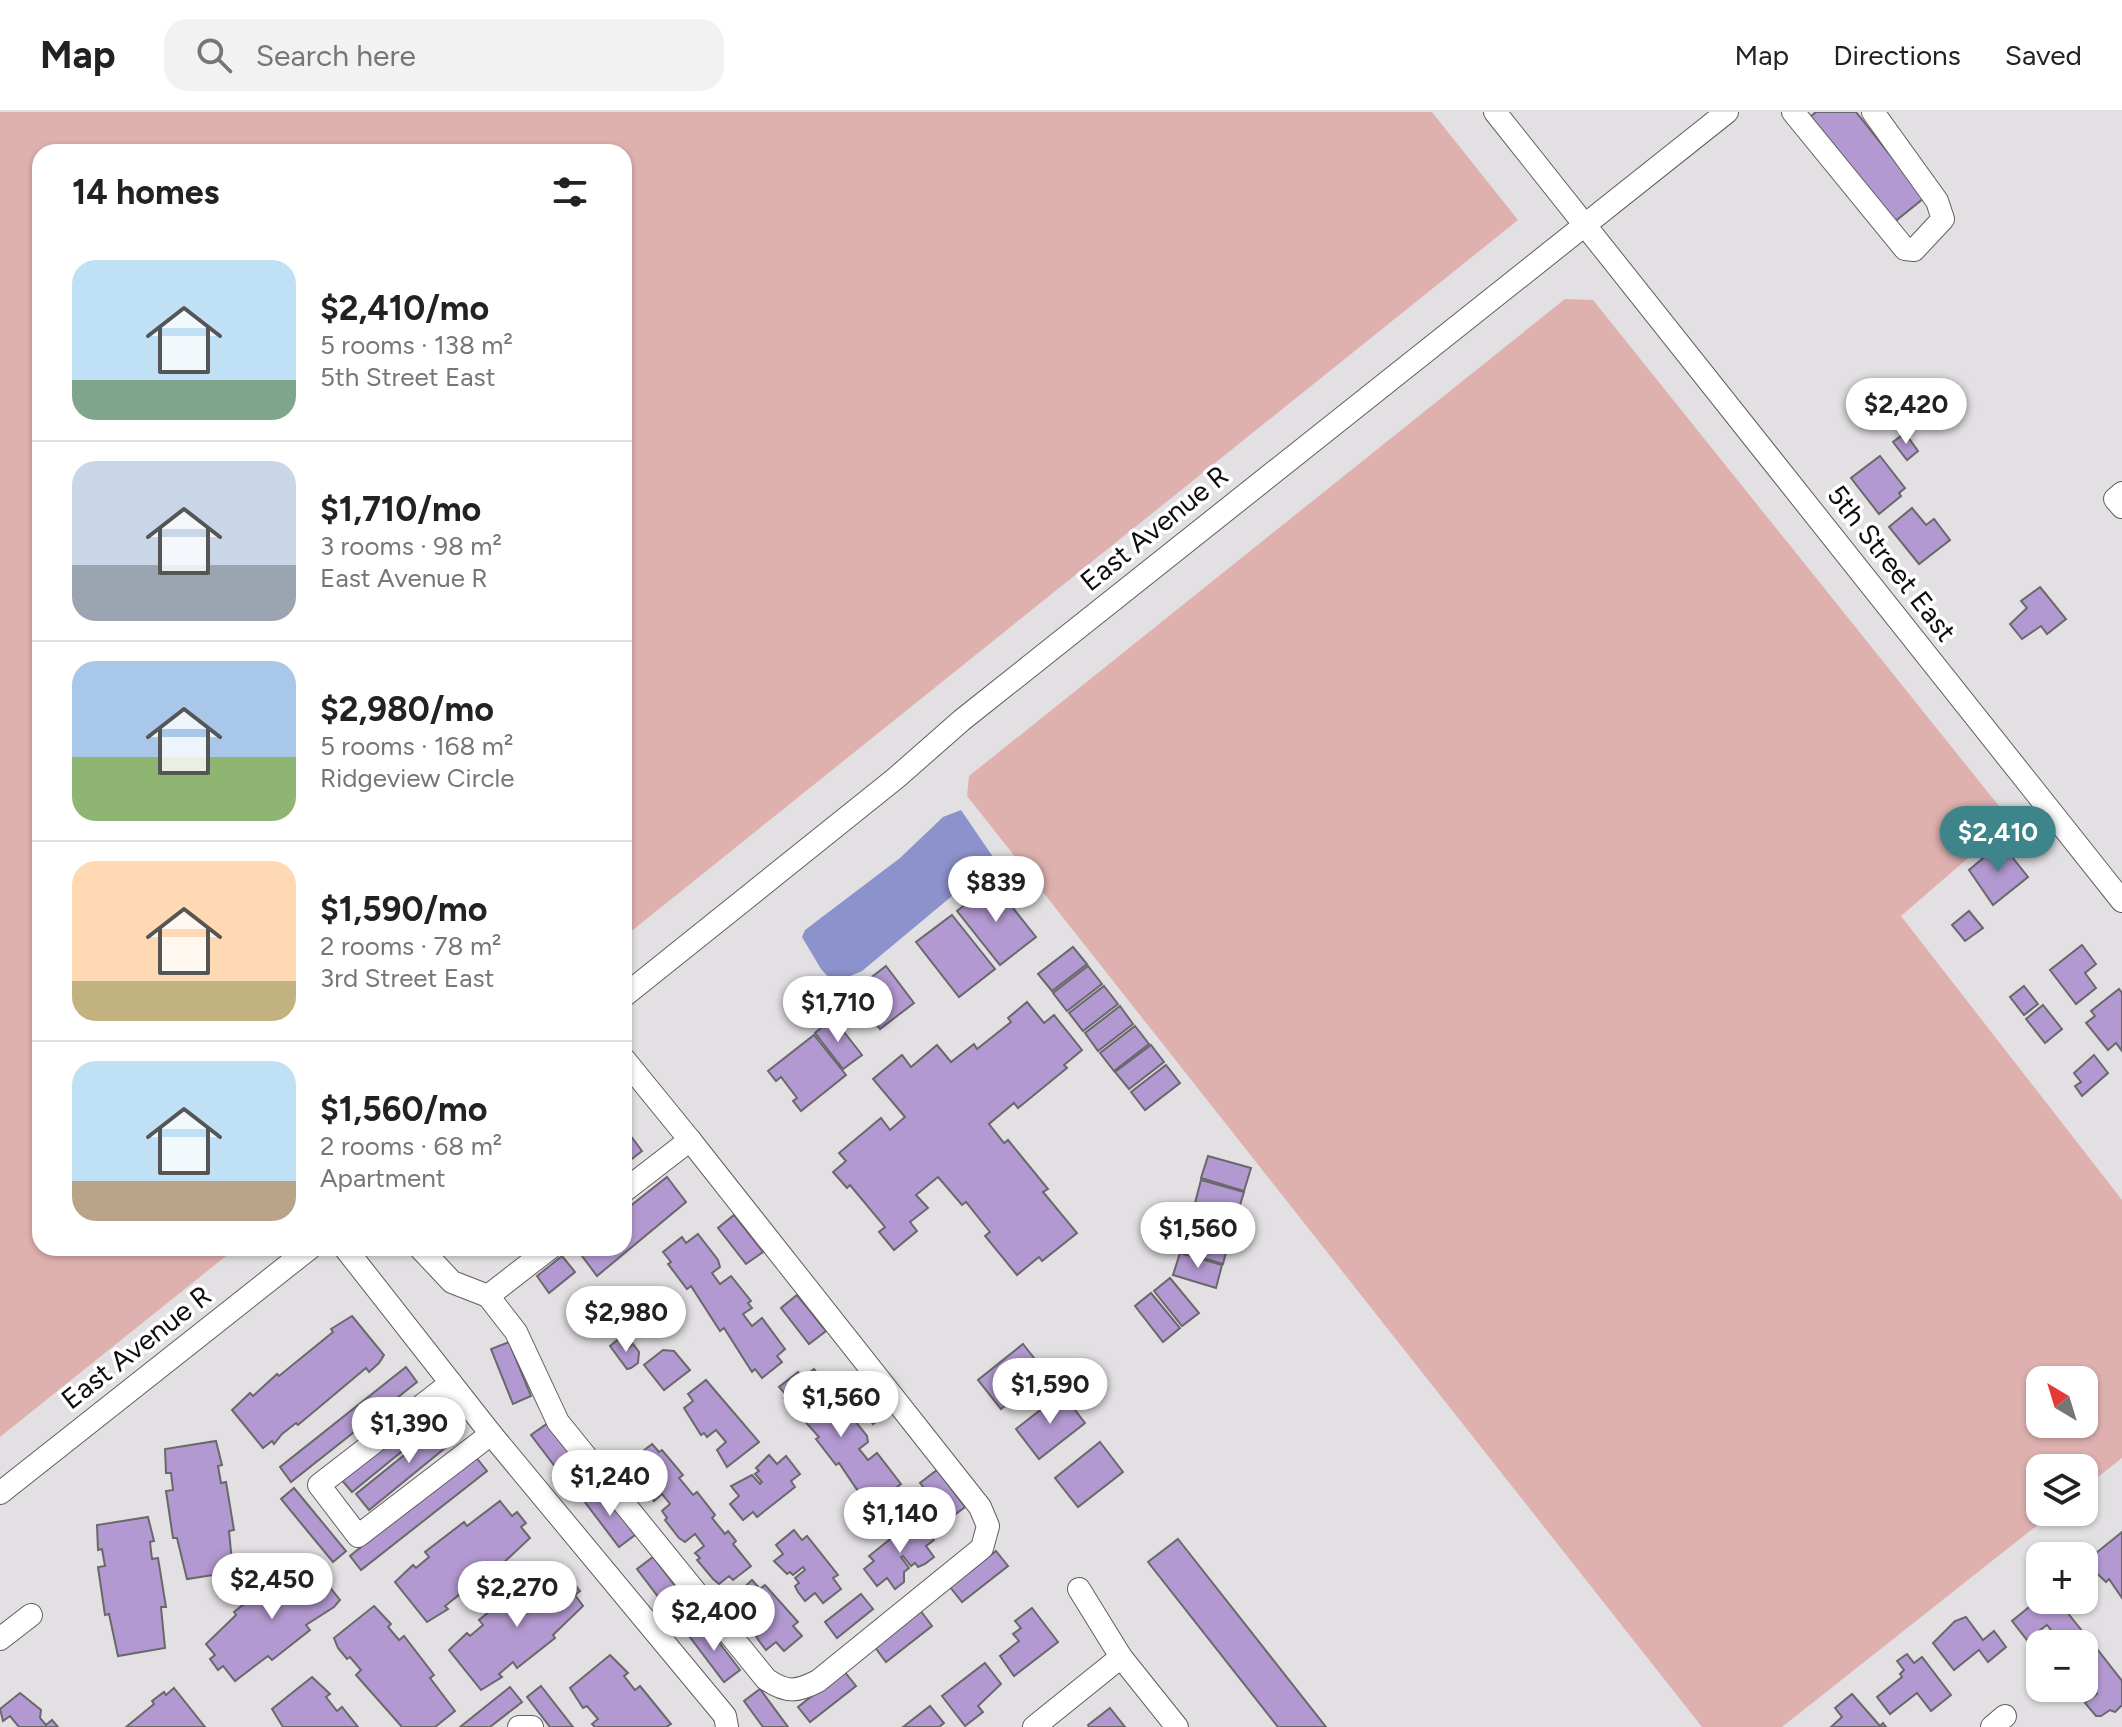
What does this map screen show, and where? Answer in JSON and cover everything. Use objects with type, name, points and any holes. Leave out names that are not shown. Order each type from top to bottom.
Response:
[{"type":"street","name":"5th Street East","points":[[1495,112],[2122,901]]},
{"type":"street","name":"East Avenue R","points":[[632,990],[896,778],[962,720],[1727,112]]},
{"type":"street","points":[[1793,112],[1905,249],[1914,250],[1943,219],[1937,201],[1873,112]]},
{"type":"street","points":[[2122,493],[2115,499],[2122,507]]},
{"type":"street","points":[[428,1256],[452,1282],[488,1296],[516,1332],[558,1422],[766,1679],[782,1690],[800,1690],[818,1681],[982,1548],[988,1526],[980,1507],[632,1069]]},
{"type":"street","points":[[632,1185],[690,1140]]},
{"type":"street","name":"East Avenue R","points":[[0,1493],[300,1256]]},
{"type":"street","points":[[351,1256],[491,1434],[725,1716],[727,1727]]},
{"type":"street","points":[[488,1296],[540,1256]]},
{"type":"street","points":[[451,1383],[319,1485],[358,1536],[491,1434]]},
{"type":"street","points":[[1079,1589],[1121,1657],[1177,1727]]},
{"type":"street","points":[[0,1639],[31,1615]]},
{"type":"street","points":[[1034,1727],[1121,1657]]},
{"type":"street","points":[[519,1727],[532,1727]]},
{"type":"shaded area","points":[[0,112],[1432,112],[1518,220],[632,931],[632,144],[32,144],[32,1256],[226,1256],[0,1437]]},
{"type":"shaded area","points":[[1565,299],[1593,300],[2011,821],[1901,916],[2122,1200],[2122,1458],[2098,1477],[2098,1454],[2026,1454],[2026,1526],[2036,1526],[1782,1727],[1702,1727],[967,796],[969,776]]},
{"type":"water","points":[[961,810],[993,857],[988,866],[862,971],[834,983],[821,969],[802,937],[805,930],[900,858],[943,817]]},
{"type":"building","points":[[1816,112],[1856,112],[1924,198],[1893,223],[1810,117]]},
{"type":"building","points":[[1905,433],[1918,451],[1907,460],[1893,442]]},
{"type":"building","points":[[1880,456],[1905,488],[1899,493],[1901,496],[1879,514],[1851,478]]},
{"type":"building","points":[[1912,508],[1926,525],[1934,519],[1950,540],[1919,564],[1889,527]]},
{"type":"building","points":[[2040,587],[2066,619],[2047,634],[2041,626],[2022,639],[2010,624],[2027,608],[2021,601]]},
{"type":"building","points":[[2001,843],[2028,877],[1993,905],[1969,870]]},
{"type":"building","points":[[993,883],[1036,937],[1000,965],[957,911]]},
{"type":"building","points":[[1969,911],[1983,928],[1965,941],[1952,925]]},
{"type":"building","points":[[952,915],[995,969],[959,997],[916,942]]},
{"type":"building","points":[[2082,945],[2096,964],[2085,973],[2096,988],[2076,1004],[2050,970]]},
{"type":"building","points":[[1073,947],[1087,964],[1052,991],[1038,974]]},
{"type":"building","points":[[886,966],[914,1003],[880,1029],[851,993]]},
{"type":"building","points":[[1088,966],[1102,984],[1067,1011],[1053,993]]},
{"type":"building","points":[[1104,986],[1118,1004],[1083,1031],[1069,1013]]},
{"type":"building","points":[[2024,986],[2038,1004],[2024,1015],[2010,997]]},
{"type":"building","points":[[2119,989],[2122,993],[2122,1051],[2116,1043],[2108,1050],[2086,1023],[2095,1016],[2091,1011]]},
{"type":"building","points":[[1027,1002],[1044,1023],[1054,1015],[1082,1050],[1064,1065],[1067,1068],[1018,1108],[1014,1103],[989,1124],[1004,1143],[1008,1140],[1048,1189],[1043,1192],[1077,1233],[1042,1261],[1039,1257],[1017,1275],[985,1236],[990,1232],[966,1202],[962,1205],[938,1177],[916,1195],[928,1208],[910,1222],[917,1231],[894,1250],[879,1232],[885,1227],[850,1185],[847,1188],[833,1172],[846,1161],[839,1153],[881,1118],[890,1130],[905,1117],[873,1079],[902,1055],[911,1067],[937,1045],[951,1062],[974,1044],[977,1049],[1011,1022],[1008,1018]]},
{"type":"building","points":[[2043,1005],[2062,1029],[2045,1043],[2026,1019]]},
{"type":"building","points":[[1120,1006],[1133,1024],[1098,1051],[1085,1033]]},
{"type":"building","points":[[833,1018],[862,1055],[843,1069],[815,1033]]},
{"type":"building","points":[[1135,1026],[1149,1044],[1114,1071],[1100,1053]]},
{"type":"building","points":[[814,1035],[846,1075],[801,1111],[793,1101],[797,1098],[781,1077],[776,1081],[768,1071]]},
{"type":"building","points":[[1151,1045],[1164,1062],[1129,1089],[1115,1072]]},
{"type":"building","points":[[2094,1055],[2108,1073],[2082,1096],[2075,1086],[2081,1082],[2074,1073]]},
{"type":"building","points":[[1166,1065],[1180,1083],[1145,1110],[1131,1092]]},
{"type":"building","points":[[632,1138],[642,1151],[632,1159]]},
{"type":"building","points":[[1208,1156],[1251,1168],[1244,1191],[1201,1178]]},
{"type":"building","points":[[667,1177],[686,1202],[632,1247],[632,1205]]},
{"type":"building","points":[[1201,1180],[1244,1192],[1237,1215],[1195,1203]]},
{"type":"building","points":[[1194,1204],[1236,1216],[1230,1239],[1187,1227]]},
{"type":"building","points":[[734,1215],[763,1252],[746,1264],[718,1228]]},
{"type":"building","points":[[1187,1229],[1229,1241],[1223,1264],[1180,1251]]},
{"type":"building","points":[[698,1234],[718,1260],[720,1267],[712,1273],[720,1284],[731,1276],[751,1301],[748,1303],[752,1308],[743,1314],[752,1326],[762,1318],[785,1349],[777,1356],[782,1362],[762,1378],[755,1369],[752,1372],[724,1328],[720,1331],[691,1286],[687,1289],[668,1264],[671,1262],[663,1252],[682,1237],[686,1243]]},
{"type":"building","points":[[1180,1253],[1222,1265],[1216,1288],[1173,1275]]},
{"type":"building","points":[[562,1256],[575,1272],[549,1293],[537,1276]]},
{"type":"building","points":[[582,1256],[621,1256],[597,1276]]},
{"type":"building","points":[[1170,1278],[1199,1313],[1182,1326],[1154,1291]]},
{"type":"building","points":[[1151,1293],[1180,1328],[1163,1342],[1135,1306]]},
{"type":"building","points":[[797,1295],[826,1331],[809,1344],[781,1308]]},
{"type":"building","points":[[352,1316],[384,1355],[379,1363],[369,1372],[366,1368],[298,1425],[296,1423],[282,1434],[274,1444],[272,1441],[263,1448],[232,1410],[250,1393],[253,1396],[333,1332],[331,1329]]},
{"type":"building","points":[[620,1338],[628,1348],[633,1344],[639,1352],[638,1363],[631,1368],[627,1369],[610,1346]]},
{"type":"building","points":[[509,1342],[531,1396],[513,1404],[491,1349]]},
{"type":"building","points":[[1023,1344],[1046,1373],[1001,1409],[978,1380]]},
{"type":"building","points":[[663,1350],[674,1351],[690,1370],[664,1390],[644,1365]]},
{"type":"building","points":[[406,1367],[417,1382],[291,1482],[280,1467]]},
{"type":"building","points":[[814,1369],[836,1401],[827,1408],[836,1419],[847,1411],[867,1436],[868,1442],[859,1449],[868,1460],[877,1453],[901,1484],[892,1491],[897,1497],[878,1512],[871,1504],[868,1506],[839,1463],[836,1465],[816,1439],[819,1437],[784,1398],[787,1396],[779,1387],[798,1372],[802,1378]]},
{"type":"building","points":[[861,1375],[889,1411],[873,1424],[844,1387]]},
{"type":"building","points":[[706,1380],[759,1442],[727,1467],[717,1450],[726,1442],[716,1430],[707,1437],[704,1433],[701,1435],[684,1408],[693,1401],[688,1394]]},
{"type":"building","points":[[1062,1393],[1085,1423],[1039,1459],[1016,1429]]},
{"type":"building","points":[[432,1402],[444,1417],[352,1492],[339,1477]]},
{"type":"building","points":[[449,1419],[461,1435],[369,1510],[356,1494]]},
{"type":"building","points":[[548,1423],[582,1468],[566,1481],[531,1435]]},
{"type":"building","points":[[216,1441],[222,1465],[218,1466],[221,1483],[226,1482],[234,1530],[229,1531],[233,1572],[187,1579],[177,1538],[173,1538],[166,1491],[173,1490],[171,1473],[166,1473],[165,1449]]},
{"type":"building","points":[[1100,1442],[1123,1472],[1078,1507],[1055,1478]]},
{"type":"building","points":[[652,1444],[659,1452],[662,1450],[683,1475],[679,1478],[693,1495],[697,1492],[715,1515],[712,1518],[725,1534],[728,1531],[736,1541],[733,1544],[751,1566],[733,1580],[729,1576],[719,1584],[713,1579],[697,1560],[700,1558],[695,1553],[704,1546],[695,1534],[685,1542],[665,1520],[667,1518],[662,1511],[670,1504],[662,1494],[654,1501],[650,1496],[647,1499],[631,1480],[635,1477],[629,1470],[638,1462],[634,1458]]},
{"type":"building","points":[[769,1455],[777,1464],[786,1456],[800,1474],[791,1481],[795,1487],[757,1517],[753,1512],[743,1520],[730,1504],[739,1496],[731,1486],[752,1475],[760,1484],[762,1482],[755,1474],[759,1471],[756,1468]]},
{"type":"building","points":[[475,1456],[487,1471],[361,1570],[350,1556]]},
{"type":"building","points":[[937,1470],[965,1507],[949,1519],[920,1483]]},
{"type":"building","points":[[294,1488],[346,1551],[333,1562],[281,1499]]},
{"type":"building","points":[[600,1489],[635,1535],[619,1547],[584,1501]]},
{"type":"building","points":[[500,1501],[512,1516],[517,1512],[526,1523],[521,1527],[530,1538],[499,1567],[501,1570],[463,1600],[459,1595],[445,1606],[448,1609],[427,1622],[395,1582],[413,1565],[416,1568],[429,1557],[425,1552],[464,1522],[467,1526]]},
{"type":"building","points":[[148,1517],[154,1541],[150,1542],[152,1559],[158,1558],[166,1607],[161,1607],[165,1648],[118,1656],[109,1614],[105,1615],[98,1567],[105,1566],[102,1549],[98,1550],[97,1525]]},
{"type":"building","points":[[920,1522],[934,1540],[926,1546],[934,1557],[918,1567],[915,1563],[911,1566],[901,1557],[909,1568],[904,1572],[904,1582],[895,1589],[887,1578],[877,1586],[864,1569],[874,1561],[869,1556],[909,1524],[912,1528]]},
{"type":"building","points":[[794,1530],[802,1540],[807,1536],[838,1575],[833,1578],[841,1589],[823,1603],[815,1593],[805,1601],[798,1592],[795,1586],[799,1583],[795,1578],[805,1570],[803,1567],[793,1575],[790,1572],[787,1574],[774,1561],[783,1554],[776,1545]]},
{"type":"building","points":[[2122,1532],[2122,1598],[2109,1579],[2106,1582],[2098,1574],[2098,1551]]},
{"type":"building","points":[[1178,1539],[1326,1727],[1278,1727],[1148,1562]]},
{"type":"building","points":[[996,1551],[1008,1566],[962,1602],[950,1587]]},
{"type":"building","points":[[653,1557],[688,1603],[672,1615],[637,1569]]},
{"type":"building","points":[[308,1560],[340,1600],[306,1625],[310,1630],[272,1660],[268,1656],[235,1681],[223,1666],[218,1670],[210,1659],[215,1655],[206,1644],[236,1615],[234,1612],[272,1582],[276,1587],[290,1576],[287,1573]]},
{"type":"building","points":[[554,1569],[566,1584],[571,1580],[580,1591],[575,1595],[583,1606],[553,1635],[555,1638],[517,1668],[513,1662],[499,1674],[502,1677],[481,1690],[449,1650],[467,1633],[470,1636],[483,1625],[479,1620],[517,1589],[521,1593]]},
{"type":"building","points":[[752,1580],[760,1589],[765,1585],[798,1622],[793,1626],[802,1636],[784,1651],[776,1642],[766,1650],[756,1636],[760,1633],[755,1628],[765,1619],[763,1616],[748,1625],[734,1612],[742,1604],[735,1596]]},
{"type":"building","points":[[861,1594],[873,1609],[837,1638],[825,1622]]},
{"type":"building","points":[[374,1606],[391,1624],[388,1627],[399,1640],[404,1636],[434,1675],[430,1678],[455,1711],[435,1727],[402,1727],[356,1675],[361,1670],[338,1648],[334,1638]]},
{"type":"building","points":[[1032,1608],[1058,1642],[1014,1676],[1000,1656],[1019,1641],[1013,1634],[1021,1628],[1015,1621]]},
{"type":"building","points":[[920,1610],[932,1626],[886,1662],[874,1646]]},
{"type":"building","points":[[2026,1610],[2026,1614],[2069,1614],[2081,1630],[2051,1630],[2047,1625],[2040,1630],[2026,1630],[2026,1639],[2012,1621]]},
{"type":"building","points":[[1966,1617],[1983,1640],[1994,1631],[2006,1647],[1988,1662],[1979,1650],[1954,1670],[1933,1643],[1955,1621]]},
{"type":"building","points":[[705,1624],[740,1670],[724,1682],[689,1636]]},
{"type":"building","points":[[2098,1650],[2122,1681],[2122,1705],[2115,1712],[2110,1710],[2096,1716],[2085,1703],[2098,1702]]},
{"type":"building","points":[[1907,1654],[1914,1663],[1922,1657],[1951,1695],[1931,1711],[1917,1693],[1890,1714],[1877,1697],[1902,1677],[1900,1674],[1904,1670],[1897,1661]]},
{"type":"building","points":[[610,1655],[628,1673],[624,1676],[635,1690],[640,1686],[671,1724],[666,1727],[595,1727],[592,1724],[598,1719],[587,1706],[583,1708],[570,1688]]},
{"type":"building","points":[[985,1663],[1001,1684],[978,1706],[983,1712],[965,1726],[942,1696]]},
{"type":"building","points":[[844,1671],[856,1686],[810,1722],[798,1707]]},
{"type":"building","points":[[312,1677],[330,1694],[326,1697],[337,1711],[342,1707],[358,1727],[283,1727],[272,1709]]},
{"type":"building","points":[[541,1686],[573,1727],[550,1727],[527,1697]]},
{"type":"building","points":[[510,1687],[522,1702],[490,1727],[460,1727]]},
{"type":"building","points":[[174,1688],[205,1727],[126,1727],[154,1704],[152,1701]]},
{"type":"building","points":[[760,1689],[788,1727],[763,1727],[744,1701]]},
{"type":"building","points":[[20,1693],[41,1710],[40,1718],[46,1725],[52,1720],[58,1727],[19,1727],[10,1716],[3,1721],[0,1709]]},
{"type":"building","points":[[1852,1694],[1880,1726],[1883,1723],[1886,1727],[1831,1727],[1842,1717],[1835,1708]]},
{"type":"building","points":[[930,1706],[944,1723],[939,1727],[903,1727]]},
{"type":"building","points":[[1110,1708],[1125,1727],[1089,1727],[1088,1725]]}]
